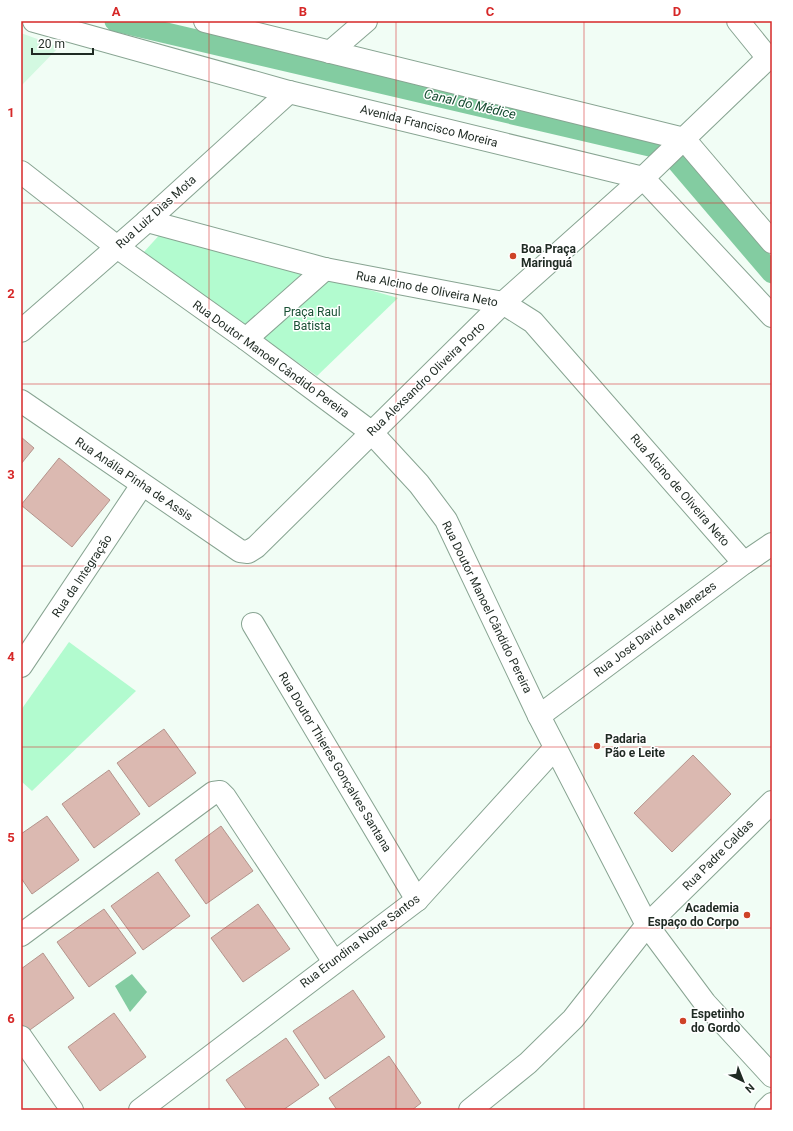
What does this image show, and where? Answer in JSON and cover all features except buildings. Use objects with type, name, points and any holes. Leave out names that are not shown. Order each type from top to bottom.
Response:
[{"type":"street","name":"Avenida Francisco Moreira","points":[[34,21],[289,92],[645,176]]},
{"type":"street","points":[[205,21],[682,140],[771,240]]},
{"type":"street","points":[[330,52],[366,21]]},
{"type":"street","points":[[738,21],[770,57]]},
{"type":"street","name":"Rua Alexsandro Oliveira Porto","points":[[248,552],[256,547],[371,432],[503,304],[645,176],[770,57]]},
{"type":"street","name":"Rua Luiz Dias Mota","points":[[21,331],[117,248],[289,92]]},
{"type":"street","name":"Rua Doutor Manoel Cândido Pereira","points":[[21,172],[117,248],[246,339],[371,432],[419,484],[446,520],[539,716],[647,925],[705,1003],[772,1076]]},
{"type":"street","points":[[645,176],[772,316]]},
{"type":"street","name":"Rua Alcino de Oliveira Neto","points":[[146,222],[325,268],[503,304],[533,322],[744,563]]},
{"type":"street","points":[[246,339],[325,268]]},
{"type":"street","name":"Rua Anália Pinha de Assis","points":[[21,401],[240,551],[248,552]]},
{"type":"street","name":"Rua da Integração","points":[[21,666],[142,485]]},
{"type":"street","name":"Rua José David de Menezes","points":[[539,716],[744,563],[772,544]]},
{"type":"street","name":"Rua Doutor Thieres Gonçalves Santana","points":[[253,624],[417,900]]},
{"type":"street","name":"Rua Erundina Nobre Santos","points":[[140,1109],[417,900],[555,748]]},
{"type":"street","points":[[21,935],[213,793],[220,792],[225,797],[334,962]]},
{"type":"street","name":"Rua Padre Caldas","points":[[470,1110],[528,1063],[573,1019],[647,925],[772,802]]},
{"type":"street","points":[[21,1037],[72,1110]]},
{"type":"street","points":[[766,1110],[772,1104]]},
{"type":"shaded area","points":[[21,33],[59,47],[21,86]]},
{"type":"shaded area","points":[[132,974],[147,992],[130,1012],[115,986]]},
{"type":"green space","name":"Praça Raul Batista","points":[[163,231],[398,298],[317,376],[143,253]]},
{"type":"green space","points":[[69,642],[136,691],[32,791],[21,781],[21,710]]},
{"type":"waterway","name":"Canal do Médice","points":[[115,21],[667,150],[772,273]]},
{"type":"place","name":"Boa Praça Maringuá","points":[[513,256]]},
{"type":"place","name":"Padaria Pão e Leite","points":[[597,746]]},
{"type":"place","name":"Academia Espaço do Corpo","points":[[747,915]]},
{"type":"place","name":"Espetinho do Gordo","points":[[683,1021]]}]
